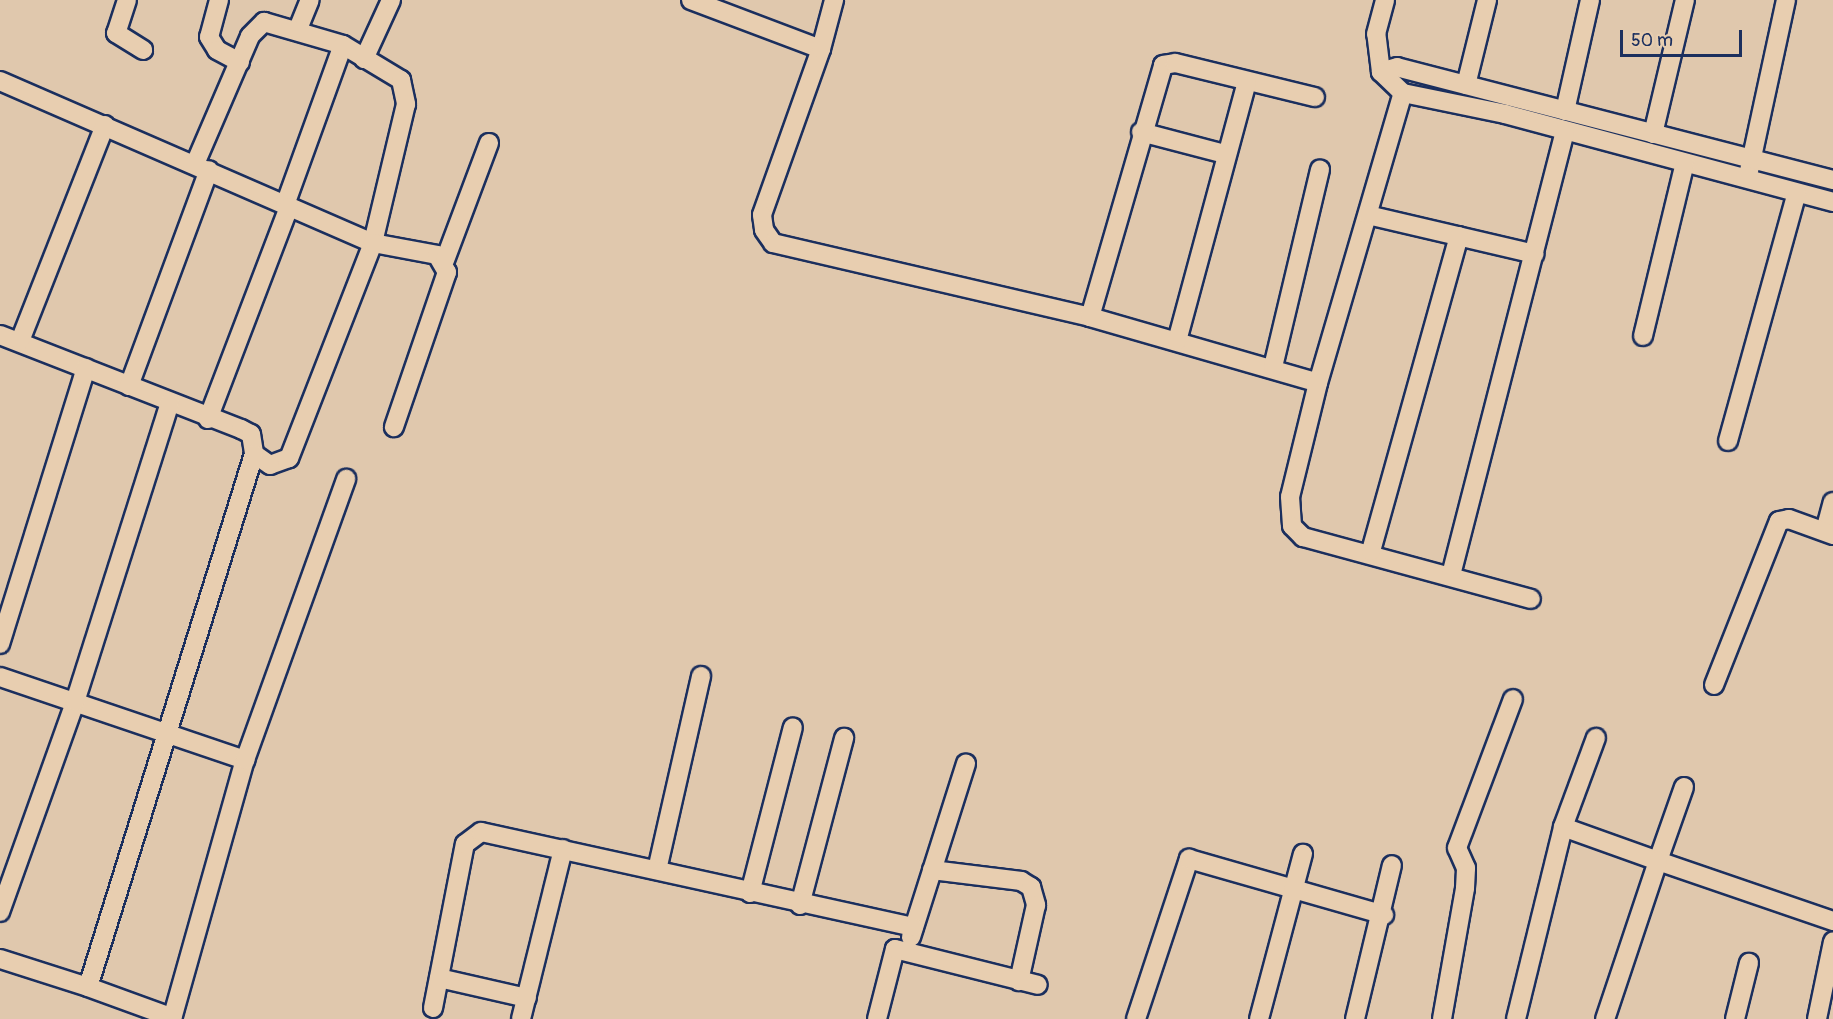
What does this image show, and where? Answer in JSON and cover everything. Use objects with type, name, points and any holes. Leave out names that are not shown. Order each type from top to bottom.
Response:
[{"type":"street","points":[[127,0],[116,33],[143,50]]},
{"type":"street","points":[[219,0],[209,37],[218,50],[240,62]]},
{"type":"street","points":[[298,29],[310,0]]},
{"type":"street","points":[[364,59],[390,0]]},
{"type":"street","points":[[691,0],[730,6],[820,49]]},
{"type":"street","points":[[834,0],[820,49],[762,215],[764,231],[773,243],[1090,317],[1273,368],[1318,383]]},
{"type":"street","points":[[1385,0],[1376,34],[1384,74],[1403,93],[1565,131],[1833,202]]},
{"type":"street","points":[[1466,85],[1487,0]]},
{"type":"street","points":[[1565,111],[1590,0]]},
{"type":"street","points":[[1653,134],[1685,0]]},
{"type":"street","points":[[1747,180],[1786,0]]},
{"type":"street","points":[[129,386],[202,167],[250,36],[264,22],[298,29],[343,45],[399,77],[406,104],[373,243],[288,458],[270,465],[254,454]]},
{"type":"street","points":[[208,419],[287,206],[343,45]]},
{"type":"street","points":[[1090,317],[1141,132],[1163,65],[1174,63],[1315,97]]},
{"type":"street","points":[[1384,74],[1466,85],[1833,180]]},
{"type":"street","points":[[0,81],[105,124],[373,243],[445,260]]},
{"type":"street","points":[[1177,341],[1247,81]]},
{"type":"street","points":[[1403,93],[1318,383],[1290,497],[1292,526],[1303,537],[1371,551],[1531,599]]},
{"type":"street","points":[[20,341],[105,124]]},
{"type":"street","points":[[1451,574],[1565,131]]},
{"type":"street","points":[[1141,132],[1226,154]]},
{"type":"street","points":[[394,427],[445,282],[445,260],[489,143]]},
{"type":"street","points":[[1643,336],[1685,163]]},
{"type":"street","points":[[1273,368],[1320,170]]},
{"type":"street","points":[[1728,441],[1797,193]]},
{"type":"street","points":[[1368,215],[1534,255]]},
{"type":"street","points":[[1371,551],[1459,236]]},
{"type":"street","points":[[0,335],[20,341],[208,419],[251,434],[254,454],[169,734],[88,987]]},
{"type":"street","points":[[0,644],[86,368]]},
{"type":"street","points":[[0,912],[75,702],[170,403]]},
{"type":"street","points":[[0,959],[88,987],[172,1018],[245,760],[346,479]]},
{"type":"street","points":[[1714,685],[1779,521],[1829,533],[1833,502]]},
{"type":"street","points":[[657,870],[701,676]]},
{"type":"street","points":[[0,677],[245,760]]},
{"type":"street","points":[[1442,1019],[1465,888],[1466,868],[1457,848],[1513,699]]},
{"type":"street","points":[[750,893],[793,727]]},
{"type":"street","points":[[801,905],[844,738]]},
{"type":"street","points":[[1516,1019],[1563,827],[1596,738]]},
{"type":"street","points":[[908,953],[914,927],[966,764]]},
{"type":"street","points":[[1605,1019],[1684,787]]},
{"type":"street","points":[[1563,827],[1833,921]]},
{"type":"street","points":[[433,1008],[468,837],[481,832],[657,870],[801,905],[914,927]]},
{"type":"street","points":[[521,1019],[563,849]]},
{"type":"street","points":[[1259,1019],[1303,854]]},
{"type":"street","points":[[1136,1019],[1188,859],[1384,915]]},
{"type":"street","points":[[1355,1019],[1384,915],[1392,865]]},
{"type":"street","points":[[932,870],[1021,881],[1030,887],[1036,905],[1019,981]]},
{"type":"street","points":[[1817,1019],[1833,942]]},
{"type":"street","points":[[877,1019],[896,949],[1038,985]]},
{"type":"street","points":[[1735,1019],[1749,963]]},
{"type":"street","points":[[439,978],[527,998]]}]
